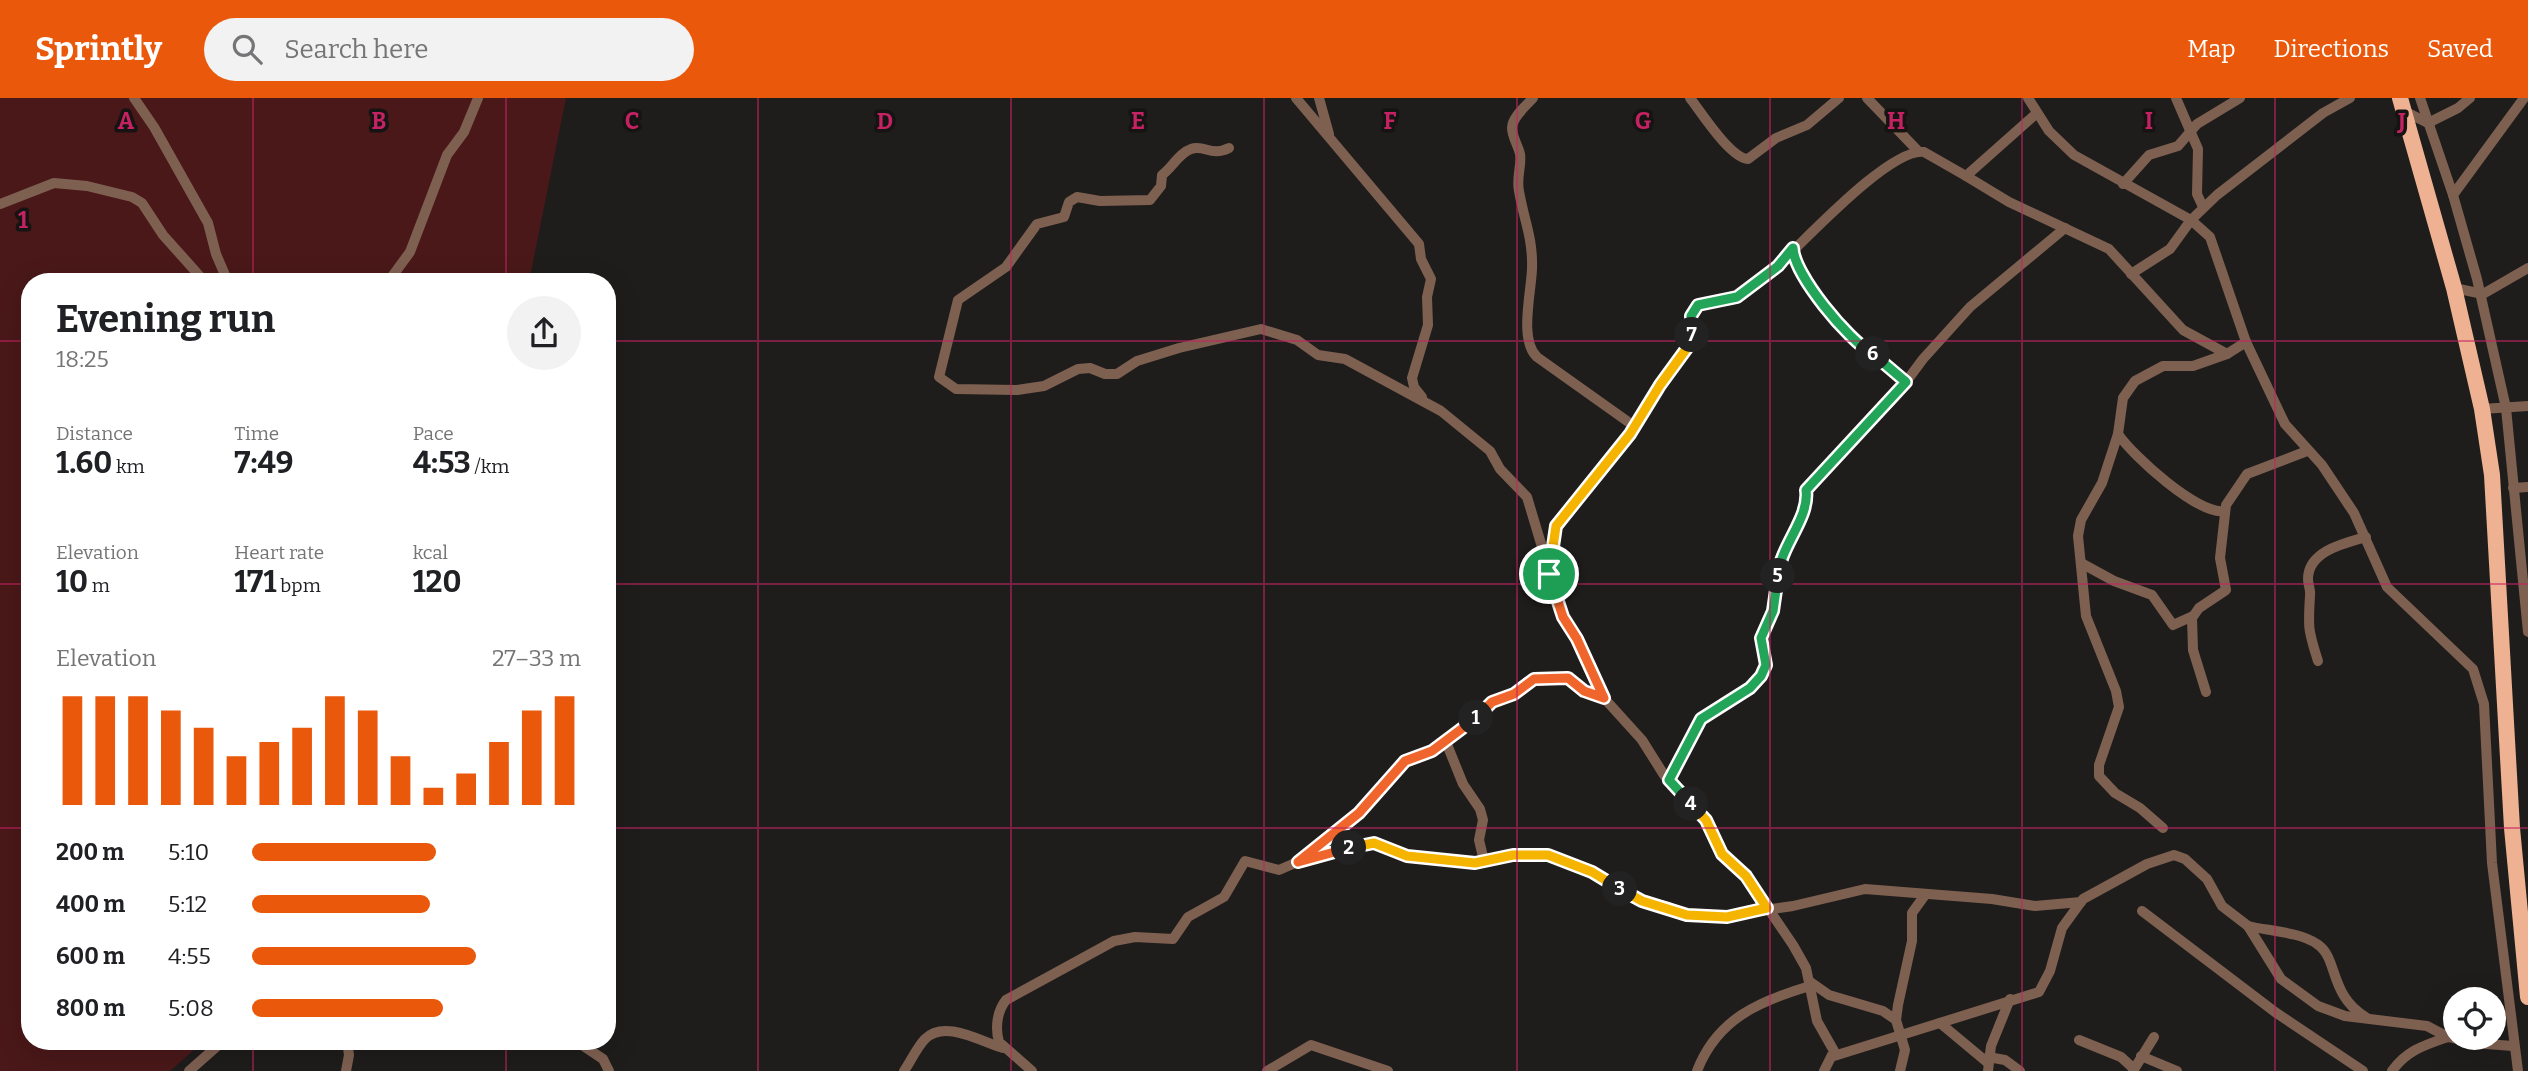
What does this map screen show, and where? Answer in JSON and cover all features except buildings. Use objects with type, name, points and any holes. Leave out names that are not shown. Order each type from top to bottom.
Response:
[{"type":"highway","points":[[2402,105],[2454,288],[2482,409],[2496,523],[2512,828],[2528,997]]},
{"type":"street","points":[[134,98],[154,127],[208,223],[224,273]]},
{"type":"street","points":[[395,273],[410,252],[447,155],[468,123],[478,98]]},
{"type":"street","points":[[1296,98],[1417,241],[1421,259],[1429,271],[1428,325],[1412,377],[1414,387],[1424,400]]},
{"type":"street","points":[[1319,98],[1329,136]]},
{"type":"street","points":[[1533,98],[1515,119],[1512,129],[1521,157],[1518,190],[1530,226],[1531,304],[1526,330],[1530,349],[1581,390],[1634,426]]},
{"type":"street","points":[[1690,98],[1713,130],[1737,156],[1748,159],[1776,138],[1807,125],[1839,98]]},
{"type":"street","points":[[1867,98],[1918,151],[2009,202],[2109,249],[2183,330],[2227,354]]},
{"type":"street","points":[[2028,98],[2049,131],[2074,155],[2191,220],[2213,241],[2246,342],[2285,424],[2322,465],[2367,537],[2375,565],[2387,587],[2464,659],[2477,677],[2484,704],[2492,863],[2518,1071]]},
{"type":"street","points":[[2176,98],[2184,103],[2199,149],[2197,194],[2203,207]]},
{"type":"street","points":[[2123,184],[2149,155],[2174,148],[2210,114],[2240,98]]},
{"type":"street","points":[[2132,274],[2170,249],[2203,207],[2323,113],[2350,98]]},
{"type":"street","points":[[2420,98],[2453,195],[2480,294],[2506,408],[2513,488],[2524,550],[2528,629]]},
{"type":"street","points":[[2428,123],[2458,108],[2470,98]]},
{"type":"street","points":[[2453,195],[2524,98]]},
{"type":"street","points":[[2402,105],[2428,123]]},
{"type":"street","points":[[1966,176],[2037,113]]},
{"type":"street","points":[[1228,148],[1214,153],[1198,148],[1187,151],[1161,175],[1161,186],[1150,200],[1100,201],[1077,197],[1070,201],[1064,218],[1037,224],[1006,267],[958,300],[939,372],[941,379],[956,389],[1004,390],[1044,386],[1078,369],[1090,368],[1105,374],[1117,374],[1137,361],[1261,329],[1297,340],[1318,355],[1345,359],[1424,400],[1490,451],[1500,469],[1527,497],[1563,617],[1577,639],[1604,698],[1642,740],[1669,780],[1706,820],[1722,854],[1746,876],[1798,952],[1809,984],[1812,1009],[1831,1044],[1834,1056]]},
{"type":"street","points":[[1549,574],[1556,526],[1634,426],[1691,341],[1693,310],[1705,302],[1737,297],[1778,266],[1823,218],[1898,158],[1918,151]]},
{"type":"street","points":[[0,204],[54,183],[88,186],[132,197],[142,203],[163,235],[197,273]]},
{"type":"street","points":[[1669,780],[1701,719],[1750,688],[1765,670],[1766,651],[1761,635],[1773,611],[1779,560],[1807,501],[1806,490],[1906,382],[1970,307],[2065,228]]},
{"type":"street","points":[[1793,248],[1799,271],[1845,331],[1906,382]]},
{"type":"street","points":[[2454,288],[2480,294],[2528,268]]},
{"type":"street","points":[[2163,828],[2140,808],[2115,793],[2099,776],[2099,765],[2119,708],[2116,691],[2089,629],[2078,536],[2081,520],[2102,482],[2118,434],[2123,398],[2135,381],[2163,366],[2193,366],[2227,354],[2246,342]]},
{"type":"street","points":[[2482,409],[2528,406]]},
{"type":"street","points":[[2118,434],[2139,457],[2170,483],[2209,510],[2224,511]]},
{"type":"street","points":[[2081,563],[2114,581],[2152,595],[2173,625],[2193,616],[2226,590],[2220,558],[2224,511],[2247,474],[2307,451]]},
{"type":"street","points":[[2513,488],[2528,487]]},
{"type":"street","points":[[2318,661],[2307,624],[2311,566],[2326,551],[2367,537]]},
{"type":"street","points":[[2193,616],[2193,650],[2206,692]]},
{"type":"street","points":[[1298,862],[1359,813],[1405,761],[1446,743],[1492,702],[1514,694],[1534,679],[1568,678],[1584,691],[1604,698]]},
{"type":"street","points":[[1446,743],[1463,784],[1482,813],[1479,840],[1484,861]]},
{"type":"street","points":[[1003,1048],[997,1028],[1001,1006],[1010,997],[1114,941],[1128,937],[1173,939],[1188,917],[1224,897],[1244,861],[1256,862],[1275,871],[1298,862],[1374,843],[1407,856],[1484,861],[1532,853],[1552,856],[1598,875],[1637,899],[1687,915],[1727,917],[1767,908],[1793,906],[1865,889],[1992,899],[2035,906],[2081,902]]},
{"type":"street","points":[[1824,1071],[1834,1056],[2041,990],[2050,971],[2062,928],[2081,902],[2147,864],[2174,855],[2185,859],[2207,879],[2222,906],[2248,926],[2319,944],[2327,956],[2345,1000],[2370,1020]]},
{"type":"street","points":[[1900,1071],[1905,1050],[1896,1020],[1912,940],[1912,913],[1925,895]]},
{"type":"street","points":[[2142,911],[2275,1012],[2363,1071]]},
{"type":"street","points":[[2248,926],[2268,962],[2290,988],[2318,1006],[2345,1016],[2427,1026],[2443,1034]]},
{"type":"street","points":[[1809,984],[1829,995],[1882,1011],[1896,1020]]},
{"type":"street","points":[[1697,1071],[1705,1051],[1717,1033],[1733,1019],[1809,984]]},
{"type":"street","points":[[1988,1064],[2010,999]]},
{"type":"street","points":[[1940,1023],[1988,1064]]},
{"type":"street","points":[[904,1071],[926,1037],[939,1031],[959,1032],[1003,1048],[1032,1071]]},
{"type":"street","points":[[2079,1041],[2121,1057],[2133,1070],[2154,1037]]},
{"type":"street","points":[[2392,1071],[2403,1057],[2416,1048],[2443,1039]]},
{"type":"street","points":[[1267,1071],[1311,1045],[1388,1071]]},
{"type":"street","points":[[2506,1045],[2513,1046]]},
{"type":"street","points":[[189,1071],[213,1050]]},
{"type":"street","points":[[346,1071],[348,1050]]},
{"type":"street","points":[[590,1050],[603,1059],[609,1071]]},
{"type":"street","points":[[2141,1056],[2177,1071]]},
{"type":"street","points":[[1988,1064],[2005,1060],[2020,1071]]},
{"type":"shaded area","points":[[0,98],[566,98],[531,273],[21,273],[21,1050],[194,1050],[170,1071],[0,1071]]},
{"type":"route","points":[[1793,248],[1799,271],[1845,331],[1858,345],[1882,359],[1906,382],[1806,490],[1807,501],[1779,560],[1773,611],[1761,635],[1766,651],[1765,670],[1750,688],[1714,708],[1701,719],[1669,780],[1706,820],[1724,857],[1746,876],[1767,908],[1727,917],[1687,915],[1669,907],[1637,899],[1574,864],[1552,856],[1532,853],[1475,863],[1407,856],[1374,843],[1311,856],[1298,862],[1359,813],[1405,761],[1446,743],[1492,702],[1514,694],[1527,682],[1534,679],[1568,678],[1584,691],[1604,698],[1577,639],[1563,617],[1549,574],[1556,526],[1564,512],[1630,434],[1687,348],[1692,339],[1693,310],[1705,302],[1737,297],[1778,266],[1793,248]]}]
